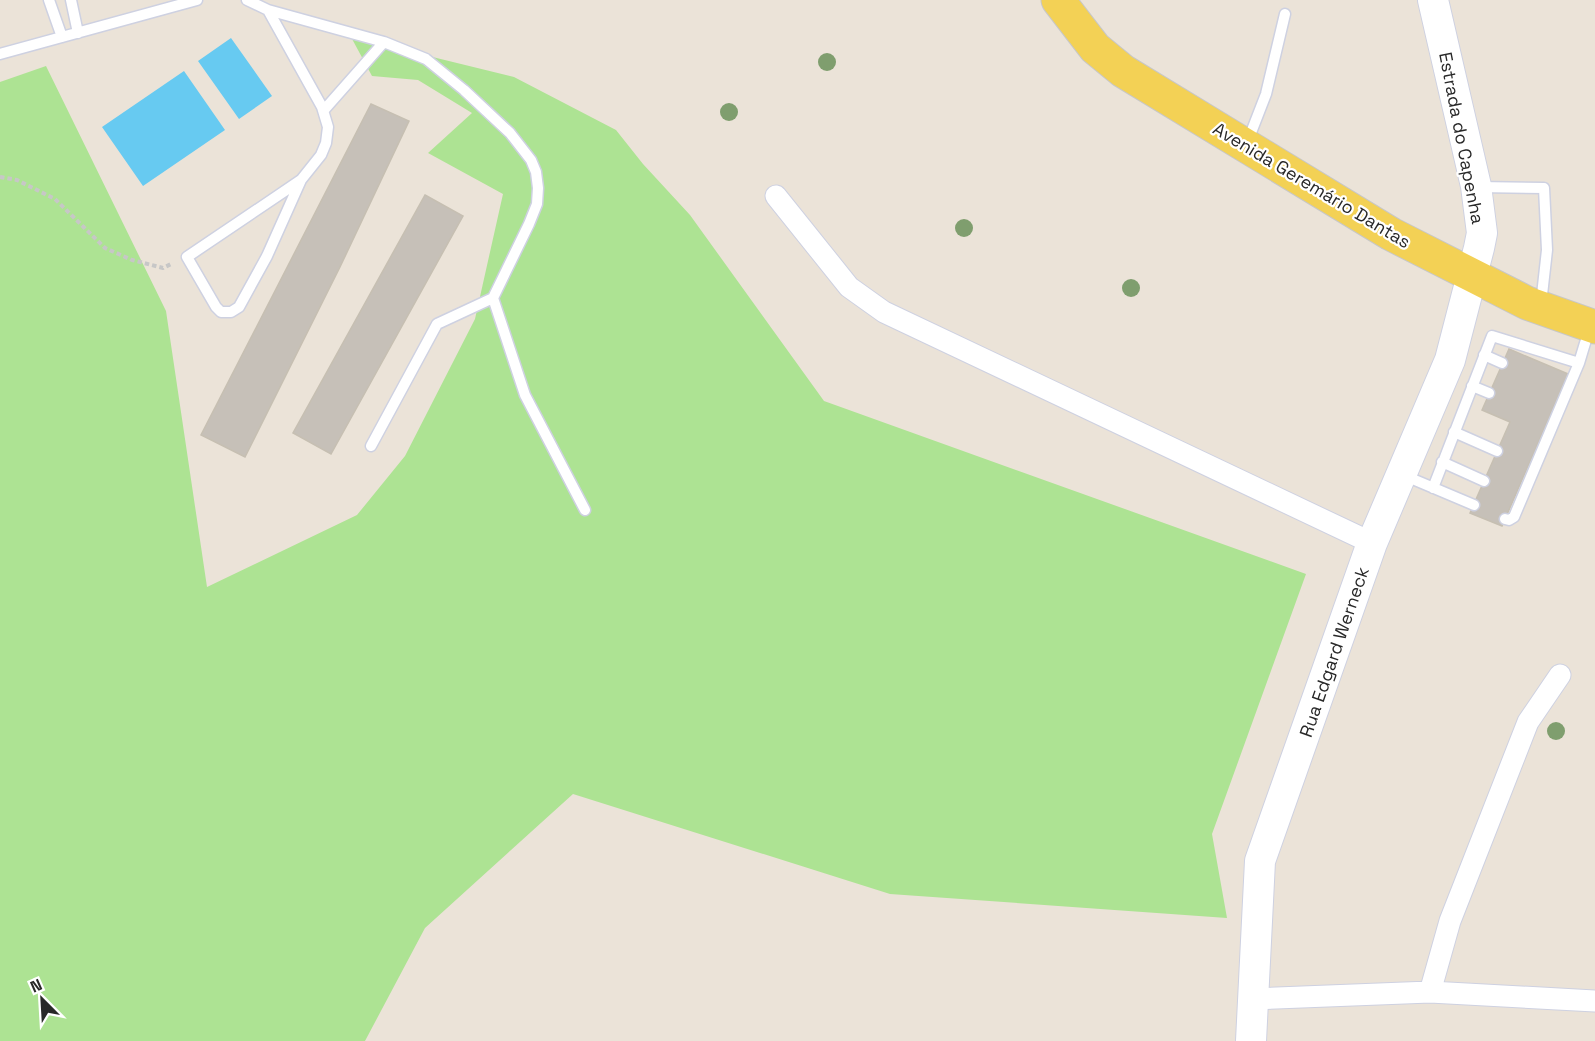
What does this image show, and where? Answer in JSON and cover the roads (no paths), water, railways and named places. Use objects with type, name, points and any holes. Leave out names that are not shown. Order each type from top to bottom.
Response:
[{"type":"main road","name":"Avenida Geremário Dantas","points":[[1058,0],[1095,48],[1123,70],[1358,216],[1540,308],[1593,326]]},
{"type":"street","name":"Estrada do Capenha","points":[[1433,0],[1476,186],[1482,233],[1473,275]]},
{"type":"street","points":[[776,196],[849,287],[884,312],[1372,543]]},
{"type":"street","name":"Rua Edgard Werneck","points":[[1251,1041],[1260,861],[1372,543],[1449,360],[1473,275]]},
{"type":"street","points":[[1431,992],[1450,921],[1528,722],[1560,675]]},
{"type":"street","points":[[1252,999],[1431,992],[1595,1002]]},
{"type":"lane","points":[[49,0],[62,37]]},
{"type":"lane","points":[[71,0],[78,33]]},
{"type":"lane","points":[[0,54],[198,0]]},
{"type":"lane","points":[[253,1],[268,10],[384,42],[426,59],[445,73],[510,133],[526,153],[536,172],[537,204],[530,224],[493,298],[437,324],[371,446]]},
{"type":"lane","points":[[268,10],[324,110],[328,127],[326,143],[321,154],[301,180],[267,256],[235,310],[226,313],[216,308],[187,257],[301,180]]},
{"type":"lane","points":[[1246,147],[1266,94],[1285,14]]},
{"type":"lane","points":[[324,110],[384,42]]},
{"type":"lane","points":[[1476,186],[1544,188],[1547,250],[1540,308]]},
{"type":"lane","points":[[493,298],[525,395],[585,510]]},
{"type":"lane","points":[[1505,519],[1509,520],[1514,517],[1519,496],[1564,390],[1579,363],[1593,326]]},
{"type":"lane","points":[[1433,488],[1490,339],[1495,336],[1579,363]]},
{"type":"lane","points":[[1484,355],[1502,363]]},
{"type":"lane","points":[[1472,386],[1489,393]]},
{"type":"lane","points":[[1454,432],[1497,451]]},
{"type":"lane","points":[[1442,462],[1484,481]]},
{"type":"lane","points":[[1402,475],[1473,506]]},
{"type":"water","points":[[231,38],[272,96],[239,119],[198,61]]},
{"type":"water","points":[[184,71],[225,130],[143,186],[102,127]]}]
